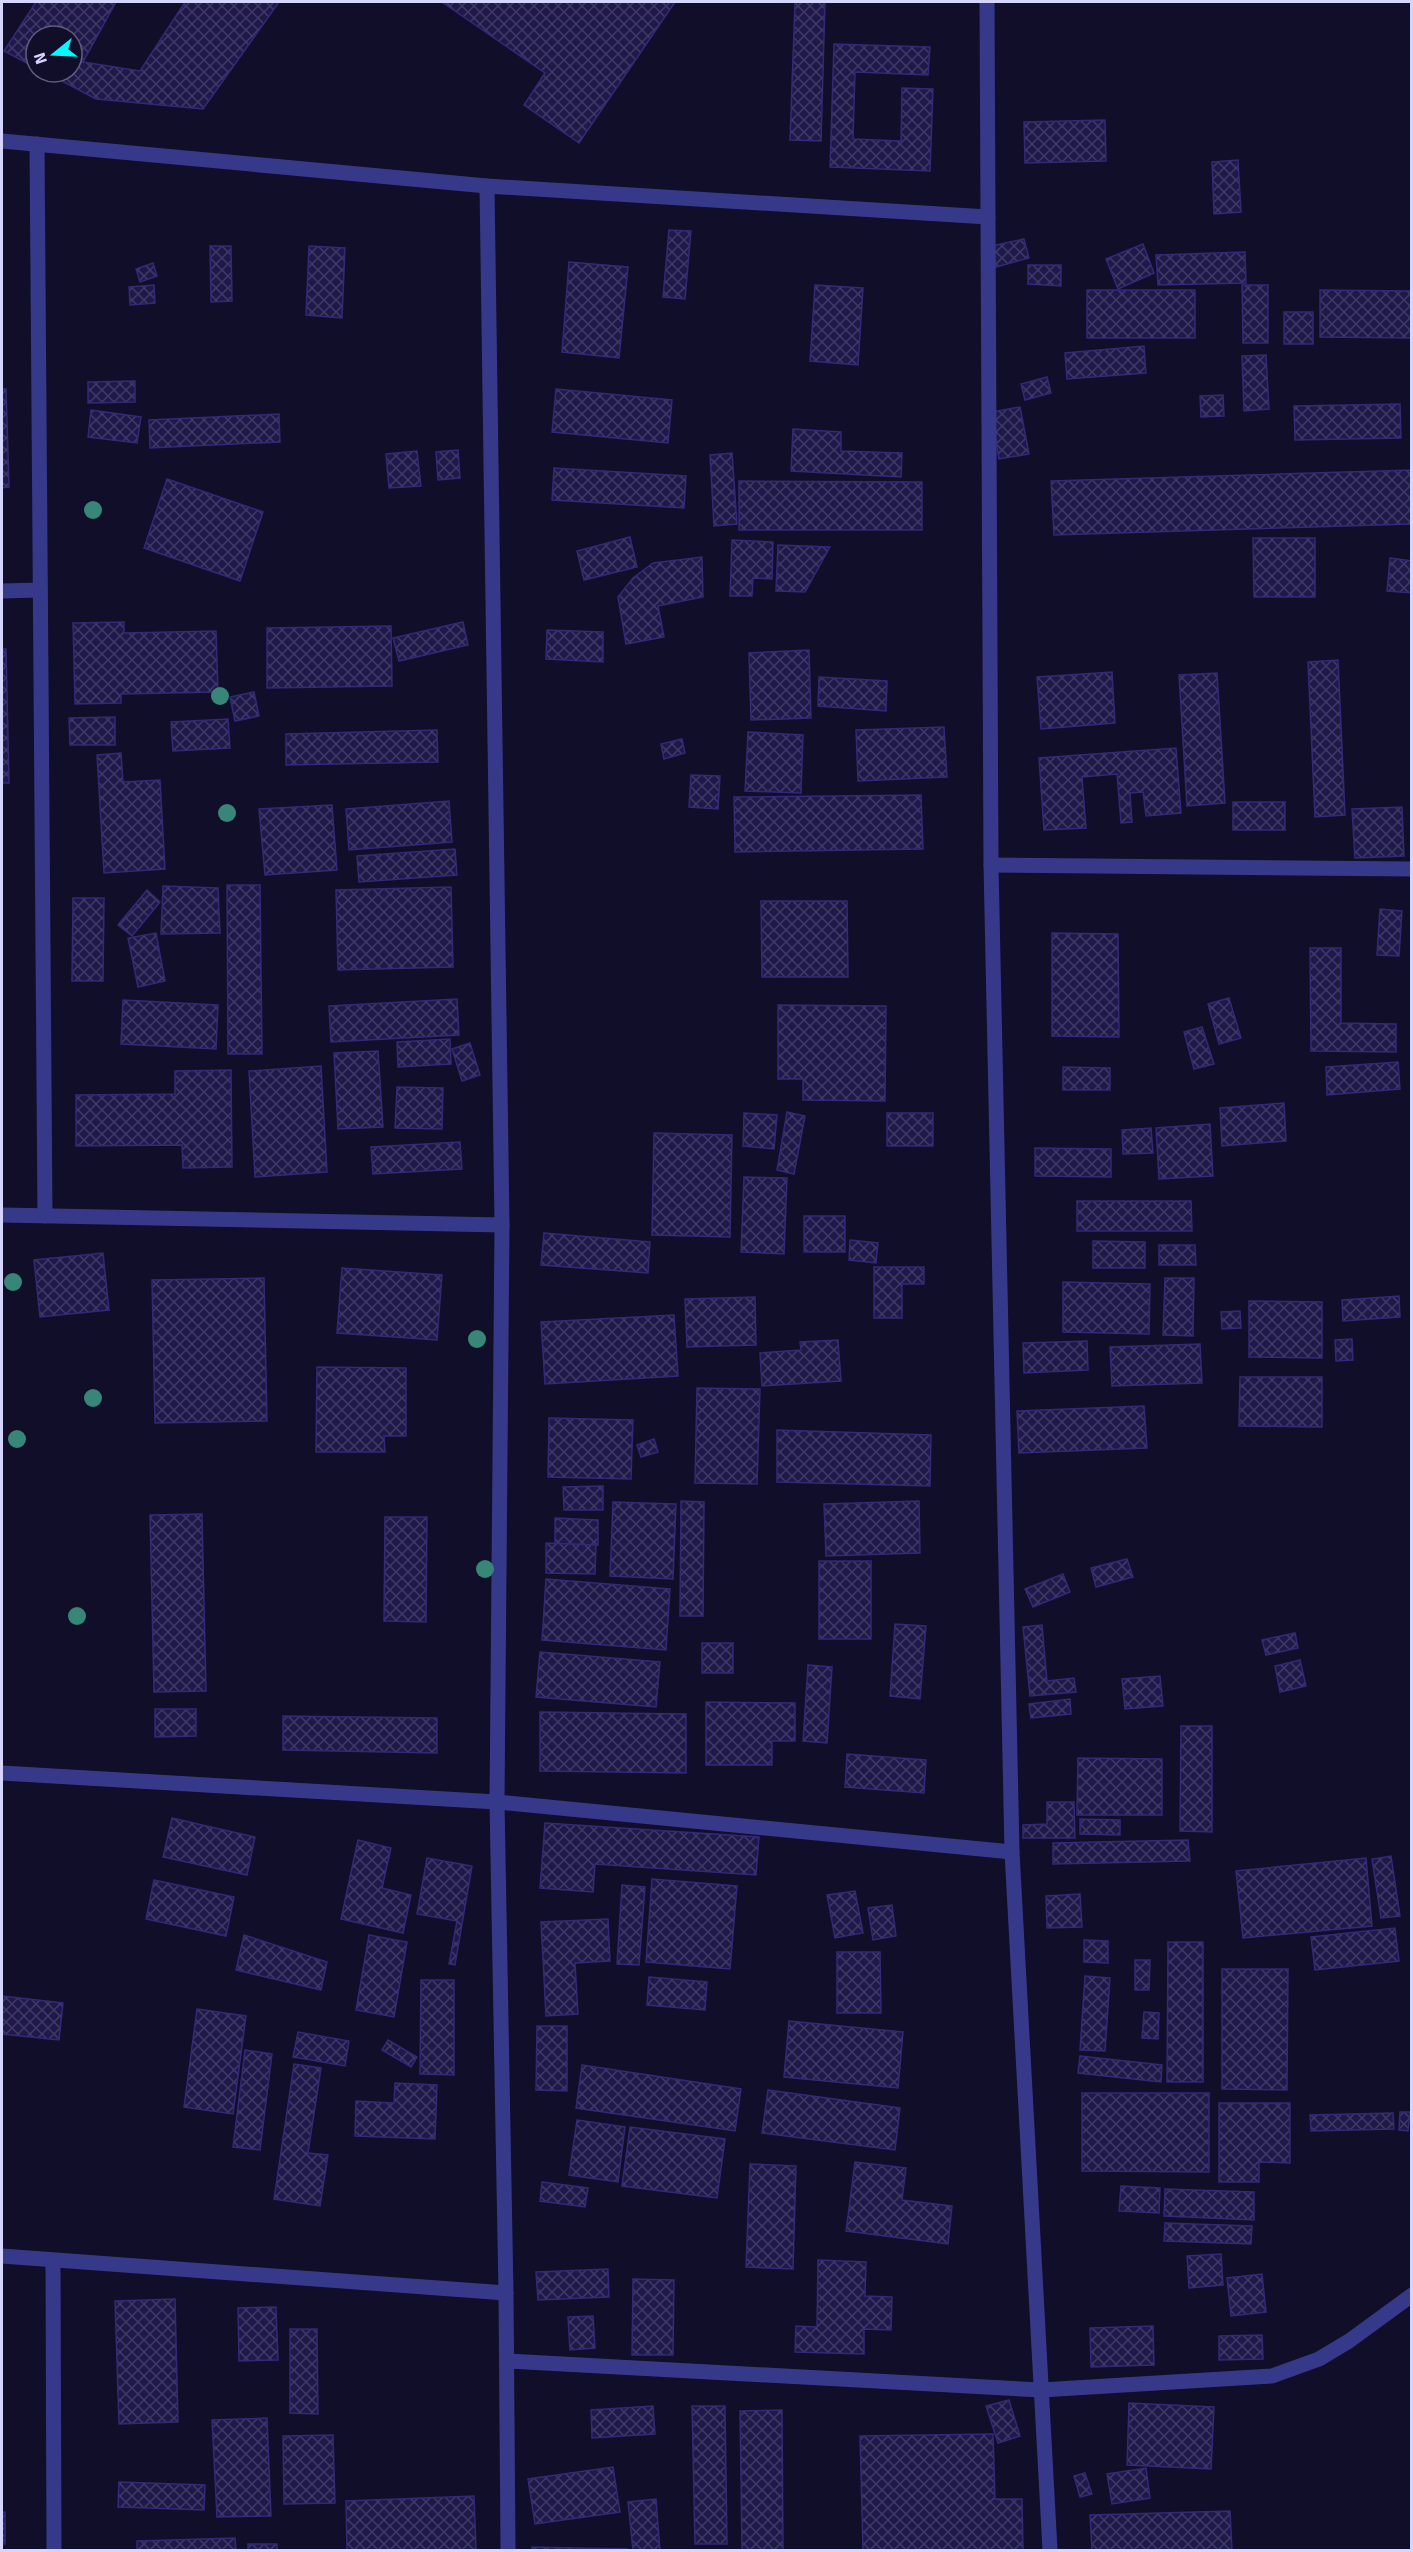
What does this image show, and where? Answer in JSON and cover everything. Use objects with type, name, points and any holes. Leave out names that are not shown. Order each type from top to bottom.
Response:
[{"type":"street","points":[[987,2],[991,864],[1012,1852],[1050,2550]]},
{"type":"street","points":[[2,141],[487,186],[988,217]]},
{"type":"street","points":[[38,144],[45,1216]]},
{"type":"street","points":[[487,186],[502,1225],[497,1802],[508,2550]]},
{"type":"street","points":[[2,591],[40,590]]},
{"type":"street","points":[[991,864],[1412,869]]},
{"type":"street","points":[[2,1215],[502,1225]]},
{"type":"street","points":[[2,1773],[497,1802],[1012,1852]]},
{"type":"street","points":[[2,2256],[53,2262],[506,2293]]},
{"type":"street","points":[[53,2262],[54,2550]]},
{"type":"street","points":[[507,2361],[1041,2390],[1272,2376],[1319,2359],[1349,2341],[1412,2295]]},
{"type":"building","points":[[36,2],[116,2],[84,60],[84,24],[24,24],[24,62],[4,51]]},
{"type":"building","points":[[185,2],[279,2],[203,109],[96,99],[68,84],[84,84],[84,62],[140,71]]},
{"type":"building","points":[[442,2],[675,2],[579,143],[524,105],[545,73]]},
{"type":"building","points":[[795,2],[825,2],[821,141],[790,140]]},
{"type":"building","points":[[834,44],[930,47],[928,75],[855,72],[853,139],[901,141],[902,88],[933,89],[930,171],[830,167]]},
{"type":"building","points":[[1105,120],[1106,161],[1025,163],[1024,122]]},
{"type":"building","points":[[1238,160],[1241,212],[1214,214],[1212,162]]},
{"type":"building","points":[[669,230],[691,231],[685,299],[663,297]]},
{"type":"building","points":[[1024,239],[1029,258],[996,267],[991,246]]},
{"type":"building","points":[[1143,244],[1154,273],[1118,289],[1106,259]]},
{"type":"building","points":[[210,246],[231,246],[232,301],[211,302]]},
{"type":"building","points":[[309,246],[345,248],[342,318],[306,315]]},
{"type":"building","points":[[1245,252],[1246,283],[1158,285],[1156,255]]},
{"type":"building","points":[[569,262],[628,267],[619,358],[562,352]]},
{"type":"building","points":[[153,263],[157,276],[140,282],[136,269]]},
{"type":"building","points":[[1028,265],[1061,265],[1061,286],[1028,284]]},
{"type":"building","points":[[154,285],[155,303],[130,305],[129,287]]},
{"type":"building","points":[[815,285],[863,288],[858,365],[810,361]]},
{"type":"building","points":[[1242,285],[1268,285],[1268,343],[1243,343]]},
{"type":"building","points":[[1087,290],[1195,290],[1195,338],[1087,338]]},
{"type":"building","points":[[1320,290],[1412,291],[1412,338],[1320,337]]},
{"type":"building","points":[[1284,312],[1313,312],[1313,344],[1284,344]]},
{"type":"building","points":[[1144,346],[1146,373],[1067,379],[1065,353]]},
{"type":"building","points":[[1266,355],[1269,409],[1244,411],[1242,356]]},
{"type":"building","points":[[1047,377],[1051,393],[1025,400],[1021,384]]},
{"type":"building","points":[[135,381],[135,402],[88,403],[88,382]]},
{"type":"building","points":[[2,389],[6,389],[9,487],[2,488]]},
{"type":"building","points":[[556,389],[672,400],[668,443],[552,432]]},
{"type":"building","points":[[1223,395],[1224,416],[1201,417],[1200,396]]},
{"type":"building","points":[[1400,404],[1401,438],[1295,440],[1294,406]]},
{"type":"building","points":[[1020,407],[1029,454],[999,459],[991,412]]},
{"type":"building","points":[[91,410],[141,417],[137,443],[88,437]]},
{"type":"building","points":[[279,414],[280,442],[150,448],[149,420]]},
{"type":"building","points":[[793,429],[841,432],[841,451],[902,453],[901,477],[791,471]]},
{"type":"building","points":[[458,450],[460,478],[438,480],[436,452]]},
{"type":"building","points":[[417,451],[421,486],[389,488],[386,454]]},
{"type":"building","points":[[732,453],[737,524],[714,526],[710,455]]},
{"type":"building","points":[[554,468],[686,476],[684,508],[552,500]]},
{"type":"building","points":[[1412,470],[1412,524],[1054,535],[1051,481]]},
{"type":"building","points":[[167,479],[263,512],[240,581],[144,548]]},
{"type":"building","points":[[739,481],[922,482],[922,530],[739,530]]},
{"type":"building","points":[[630,537],[637,567],[584,580],[577,551]]},
{"type":"building","points":[[1253,538],[1315,538],[1315,597],[1254,597]]},
{"type":"building","points":[[732,540],[773,542],[772,579],[753,578],[752,596],[730,596]]},
{"type":"building","points":[[778,545],[830,547],[805,592],[776,591]]},
{"type":"building","points":[[702,557],[703,597],[658,606],[664,637],[626,644],[618,597],[633,578],[653,563]]},
{"type":"building","points":[[1390,558],[1412,561],[1412,593],[1387,591]]},
{"type":"building","points":[[124,622],[124,633],[216,631],[218,692],[121,694],[121,703],[75,704],[73,623]]},
{"type":"building","points":[[463,622],[468,645],[399,661],[393,638]]},
{"type":"building","points":[[391,626],[392,686],[267,688],[267,628]]},
{"type":"building","points":[[547,630],[603,632],[603,662],[546,659]]},
{"type":"building","points":[[2,649],[6,649],[9,783],[2,783]]},
{"type":"building","points":[[809,650],[811,718],[751,720],[749,653]]},
{"type":"building","points":[[1338,660],[1345,815],[1315,817],[1308,662]]},
{"type":"building","points":[[1112,672],[1115,723],[1041,729],[1037,677]]},
{"type":"building","points":[[1217,673],[1225,803],[1187,806],[1179,675]]},
{"type":"building","points":[[819,677],[887,681],[886,711],[818,706]]},
{"type":"building","points":[[254,692],[259,716],[235,721],[230,697]]},
{"type":"building","points":[[115,717],[115,745],[70,745],[69,718]]},
{"type":"building","points":[[228,719],[230,748],[173,751],[171,722]]},
{"type":"building","points":[[944,727],[947,777],[858,781],[856,730]]},
{"type":"building","points":[[437,730],[438,762],[286,765],[286,734]]},
{"type":"building","points":[[748,732],[803,735],[801,793],[745,791]]},
{"type":"building","points":[[682,739],[685,753],[664,759],[661,744]]},
{"type":"building","points":[[1176,748],[1181,813],[1146,816],[1143,792],[1130,793],[1132,822],[1121,823],[1117,774],[1082,777],[1086,828],[1044,830],[1039,758]]},
{"type":"building","points":[[121,753],[123,782],[160,780],[165,869],[104,873],[97,755]]},
{"type":"building","points":[[691,775],[720,776],[718,809],[689,807]]},
{"type":"building","points":[[921,795],[923,849],[735,852],[734,797]]},
{"type":"building","points":[[449,801],[452,842],[349,850],[346,809]]},
{"type":"building","points":[[1233,802],[1285,802],[1285,830],[1233,830]]},
{"type":"building","points":[[332,805],[337,870],[265,875],[259,809]]},
{"type":"building","points":[[1402,807],[1404,856],[1355,858],[1352,809]]},
{"type":"building","points":[[455,849],[457,875],[359,882],[357,856]]},
{"type":"building","points":[[227,885],[260,885],[262,1054],[228,1054]]},
{"type":"building","points":[[163,886],[218,888],[220,933],[161,934]]},
{"type":"building","points":[[451,887],[453,967],[338,970],[336,890]]},
{"type":"building","points":[[147,890],[160,902],[132,936],[118,925]]},
{"type":"building","points":[[73,898],[104,898],[103,981],[72,981]]},
{"type":"building","points":[[761,901],[847,901],[848,977],[762,977]]},
{"type":"building","points":[[1380,909],[1402,911],[1399,956],[1377,955]]},
{"type":"building","points":[[156,933],[165,981],[138,987],[128,938]]},
{"type":"building","points":[[1052,933],[1118,934],[1119,1037],[1052,1036]]},
{"type":"building","points":[[1310,948],[1341,948],[1341,1023],[1396,1024],[1396,1052],[1311,1051]]},
{"type":"building","points":[[1229,998],[1241,1038],[1219,1044],[1208,1004]]},
{"type":"building","points":[[457,999],[459,1035],[331,1042],[329,1006]]},
{"type":"building","points":[[123,1000],[218,1005],[216,1049],[121,1044]]},
{"type":"building","points":[[778,1005],[886,1006],[885,1101],[803,1100],[803,1079],[778,1079]]},
{"type":"building","points":[[1202,1027],[1214,1064],[1194,1069],[1184,1032]]},
{"type":"building","points":[[450,1039],[451,1064],[398,1067],[397,1042]]},
{"type":"building","points":[[470,1043],[480,1075],[462,1081],[452,1049]]},
{"type":"building","points":[[378,1051],[383,1127],[338,1129],[334,1053]]},
{"type":"building","points":[[1398,1062],[1400,1089],[1327,1095],[1326,1067]]},
{"type":"building","points":[[321,1066],[327,1172],[255,1177],[249,1071]]},
{"type":"building","points":[[1063,1067],[1110,1068],[1110,1090],[1063,1090]]},
{"type":"building","points":[[231,1070],[232,1167],[183,1168],[182,1145],[76,1146],[76,1095],[175,1094],[175,1071]]},
{"type":"building","points":[[397,1087],[443,1088],[442,1129],[395,1128]]},
{"type":"building","points":[[1284,1103],[1286,1141],[1222,1146],[1220,1108]]},
{"type":"building","points":[[787,1112],[805,1116],[794,1174],[777,1170]]},
{"type":"building","points":[[744,1113],[777,1115],[774,1149],[743,1146]]},
{"type":"building","points":[[887,1113],[933,1113],[933,1146],[887,1146]]},
{"type":"building","points":[[1210,1124],[1213,1176],[1159,1179],[1156,1128]]},
{"type":"building","points":[[1151,1128],[1153,1153],[1123,1154],[1122,1130]]},
{"type":"building","points":[[654,1133],[732,1135],[730,1237],[652,1235]]},
{"type":"building","points":[[460,1142],[462,1169],[373,1174],[371,1147]]},
{"type":"building","points":[[1035,1148],[1111,1149],[1111,1177],[1035,1176]]},
{"type":"building","points":[[744,1177],[787,1178],[784,1254],[741,1252]]},
{"type":"building","points":[[1077,1201],[1191,1201],[1192,1231],[1077,1231]]},
{"type":"building","points":[[804,1216],[845,1216],[845,1252],[804,1252]]},
{"type":"building","points":[[544,1233],[650,1242],[648,1273],[541,1265]]},
{"type":"building","points":[[850,1240],[878,1243],[876,1263],[849,1260]]},
{"type":"building","points":[[1093,1241],[1145,1242],[1145,1268],[1093,1268]]},
{"type":"building","points":[[1159,1245],[1195,1245],[1196,1265],[1159,1265]]},
{"type":"building","points":[[103,1253],[109,1310],[40,1317],[34,1260]]},
{"type":"building","points":[[874,1267],[924,1267],[924,1284],[902,1284],[902,1318],[874,1318]]},
{"type":"building","points":[[342,1268],[442,1275],[437,1340],[337,1333]]},
{"type":"building","points":[[264,1278],[267,1421],[155,1423],[152,1280]]},
{"type":"building","points":[[1165,1278],[1194,1278],[1193,1336],[1163,1335]]},
{"type":"building","points":[[1063,1282],[1150,1284],[1149,1334],[1063,1332]]},
{"type":"building","points":[[1399,1296],[1400,1317],[1343,1321],[1342,1300]]},
{"type":"building","points":[[755,1297],[756,1345],[687,1347],[685,1299]]},
{"type":"building","points":[[1249,1301],[1322,1302],[1322,1358],[1249,1357]]},
{"type":"building","points":[[1240,1311],[1241,1328],[1222,1329],[1221,1312]]},
{"type":"building","points":[[674,1315],[678,1376],[545,1384],[541,1322]]},
{"type":"building","points":[[1352,1339],[1353,1360],[1336,1361],[1335,1340]]},
{"type":"building","points":[[838,1340],[841,1381],[762,1386],[760,1353],[801,1350],[800,1342]]},
{"type":"building","points":[[1087,1341],[1088,1370],[1024,1373],[1023,1343]]},
{"type":"building","points":[[1200,1344],[1202,1383],[1112,1386],[1110,1347]]},
{"type":"building","points":[[317,1367],[406,1368],[406,1436],[384,1436],[385,1452],[316,1452]]},
{"type":"building","points":[[1240,1377],[1322,1377],[1322,1427],[1239,1426]]},
{"type":"building","points":[[697,1388],[760,1389],[757,1484],[695,1483]]},
{"type":"building","points":[[1144,1406],[1147,1448],[1019,1453],[1017,1411]]},
{"type":"building","points":[[549,1418],[633,1420],[631,1479],[548,1477]]},
{"type":"building","points":[[777,1430],[931,1435],[930,1486],[777,1482]]},
{"type":"building","points":[[654,1439],[658,1452],[641,1457],[637,1445]]},
{"type":"building","points":[[603,1486],[603,1510],[564,1510],[563,1487]]},
{"type":"building","points":[[681,1501],[704,1502],[703,1616],[680,1616]]},
{"type":"building","points":[[919,1501],[920,1553],[826,1556],[824,1504]]},
{"type":"building","points":[[613,1502],[676,1504],[673,1579],[610,1576]]},
{"type":"building","points":[[202,1514],[206,1691],[154,1692],[150,1515]]},
{"type":"building","points":[[385,1517],[427,1517],[426,1622],[384,1621]]},
{"type":"building","points":[[555,1518],[598,1520],[598,1545],[555,1544]]},
{"type":"building","points":[[546,1543],[596,1545],[595,1574],[546,1573]]},
{"type":"building","points":[[1127,1559],[1133,1577],[1096,1587],[1091,1568]]},
{"type":"building","points":[[819,1561],[871,1561],[871,1639],[819,1639]]},
{"type":"building","points":[[1063,1574],[1070,1592],[1033,1607],[1025,1589]]},
{"type":"building","points":[[546,1579],[670,1589],[666,1650],[542,1640]]},
{"type":"building","points":[[895,1624],[926,1626],[920,1699],[890,1696]]},
{"type":"building","points":[[1042,1625],[1047,1681],[1074,1678],[1076,1692],[1030,1696],[1023,1627]]},
{"type":"building","points":[[1295,1633],[1298,1648],[1266,1655],[1262,1640]]},
{"type":"building","points":[[702,1643],[733,1643],[733,1673],[702,1673]]},
{"type":"building","points":[[540,1652],[660,1662],[656,1707],[536,1697]]},
{"type":"building","points":[[1300,1660],[1306,1686],[1280,1692],[1275,1666]]},
{"type":"building","points":[[808,1665],[832,1667],[827,1743],[803,1741]]},
{"type":"building","points":[[1160,1676],[1163,1706],[1125,1709],[1122,1679]]},
{"type":"building","points":[[1070,1699],[1071,1714],[1031,1718],[1029,1704]]},
{"type":"building","points":[[706,1702],[795,1703],[795,1741],[772,1741],[772,1765],[706,1765]]},
{"type":"building","points":[[155,1709],[196,1709],[196,1736],[155,1737]]},
{"type":"building","points":[[540,1712],[686,1714],[686,1773],[540,1771]]},
{"type":"building","points":[[283,1716],[437,1718],[437,1753],[283,1750]]},
{"type":"building","points":[[1181,1726],[1212,1726],[1212,1832],[1180,1831]]},
{"type":"building","points":[[847,1754],[926,1760],[924,1793],[845,1787]]},
{"type":"building","points":[[1078,1758],[1162,1759],[1162,1815],[1077,1815]]},
{"type":"building","points":[[1047,1802],[1074,1802],[1075,1838],[1023,1838],[1023,1825],[1047,1824]]},
{"type":"building","points":[[172,1818],[255,1837],[247,1875],[163,1857]]},
{"type":"building","points":[[1080,1819],[1120,1820],[1120,1835],[1080,1834]]},
{"type":"building","points":[[545,1823],[759,1837],[756,1875],[595,1864],[593,1892],[540,1888]]},
{"type":"building","points":[[358,1840],[391,1848],[382,1888],[411,1895],[403,1933],[341,1919]]},
{"type":"building","points":[[1188,1840],[1190,1861],[1053,1864],[1053,1843]]},
{"type":"building","points":[[1391,1856],[1400,1916],[1381,1918],[1372,1859]]},
{"type":"building","points":[[427,1858],[472,1866],[455,1965],[449,1964],[457,1921],[417,1914]]},
{"type":"building","points":[[1366,1858],[1372,1926],[1243,1938],[1236,1871]]},
{"type":"building","points":[[652,1879],[737,1886],[730,1969],[646,1962]]},
{"type":"building","points":[[154,1880],[234,1897],[226,1936],[146,1919]]},
{"type":"building","points":[[622,1885],[645,1887],[639,1965],[617,1964]]},
{"type":"building","points":[[855,1891],[863,1933],[835,1938],[827,1895]]},
{"type":"building","points":[[1080,1894],[1082,1927],[1047,1928],[1046,1896]]},
{"type":"building","points":[[892,1905],[896,1936],[873,1940],[868,1908]]},
{"type":"building","points":[[608,1919],[610,1961],[575,1963],[578,2014],[546,2016],[541,1922]]},
{"type":"building","points":[[1395,1928],[1399,1961],[1315,1970],[1311,1937]]},
{"type":"building","points":[[244,1935],[327,1962],[321,1990],[236,1970]]},
{"type":"building","points":[[369,1935],[407,1942],[394,2017],[356,2010]]},
{"type":"building","points":[[1084,1940],[1108,1941],[1108,1963],[1084,1962]]},
{"type":"building","points":[[1168,1942],[1203,1942],[1203,2082],[1167,2082]]},
{"type":"building","points":[[837,1952],[880,1952],[881,2013],[837,2013]]},
{"type":"building","points":[[1135,1960],[1150,1960],[1149,1990],[1135,1990]]},
{"type":"building","points":[[1222,1969],[1288,1969],[1287,2090],[1222,2089]]},
{"type":"building","points":[[1085,1976],[1110,1978],[1105,2051],[1080,2050]]},
{"type":"building","points":[[649,1977],[707,1982],[705,2010],[647,2005]]},
{"type":"building","points":[[421,1980],[454,1980],[454,2075],[420,2074]]},
{"type":"building","points":[[2,1996],[63,2003],[59,2040],[2,2034]]},
{"type":"building","points":[[197,2009],[246,2016],[233,2114],[184,2107]]},
{"type":"building","points":[[1144,2012],[1159,2013],[1158,2039],[1142,2038]]},
{"type":"building","points":[[789,2021],[903,2032],[898,2088],[784,2077]]},
{"type":"building","points":[[537,2026],[567,2026],[567,2091],[536,2090]]},
{"type":"building","points":[[298,2032],[349,2041],[345,2066],[293,2057]]},
{"type":"building","points":[[388,2040],[417,2057],[411,2067],[382,2050]]},
{"type":"building","points":[[245,2050],[272,2054],[260,2150],[233,2147]]},
{"type":"building","points":[[1080,2056],[1162,2065],[1161,2082],[1078,2073]]},
{"type":"building","points":[[294,2064],[321,2068],[308,2153],[328,2155],[320,2206],[274,2199]]},
{"type":"building","points":[[582,2065],[741,2089],[735,2131],[576,2108]]},
{"type":"building","points":[[395,2083],[437,2085],[435,2139],[355,2136],[356,2101],[394,2103]]},
{"type":"building","points":[[768,2090],[900,2108],[895,2150],[762,2133]]},
{"type":"building","points":[[1082,2093],[1209,2093],[1209,2172],[1082,2171]]},
{"type":"building","points":[[1219,2103],[1290,2103],[1290,2163],[1259,2162],[1259,2182],[1219,2182]]},
{"type":"building","points":[[1400,2112],[1410,2112],[1408,2131],[1399,2130]]},
{"type":"building","points":[[1393,2113],[1394,2129],[1311,2131],[1310,2115]]},
{"type":"building","points":[[577,2120],[625,2127],[618,2182],[569,2175]]},
{"type":"building","points":[[630,2127],[725,2139],[717,2198],[622,2186]]},
{"type":"building","points":[[855,2162],[906,2168],[902,2200],[952,2206],[948,2244],[846,2231]]},
{"type":"building","points":[[750,2164],[796,2166],[793,2269],[746,2267]]},
{"type":"building","points":[[542,2182],[588,2188],[585,2207],[540,2201]]},
{"type":"building","points":[[1121,2186],[1160,2188],[1159,2213],[1119,2211]]},
{"type":"building","points":[[1165,2189],[1254,2192],[1254,2220],[1164,2216]]},
{"type":"building","points":[[1165,2223],[1252,2226],[1251,2244],[1164,2241]]},
{"type":"building","points":[[1221,2254],[1223,2285],[1189,2288],[1187,2256]]},
{"type":"building","points":[[818,2260],[866,2262],[865,2296],[892,2297],[891,2330],[864,2329],[864,2354],[795,2352],[796,2326],[817,2327]]},
{"type":"building","points":[[608,2269],[609,2297],[538,2300],[536,2272]]},
{"type":"building","points":[[1262,2274],[1266,2312],[1231,2316],[1227,2278]]},
{"type":"building","points":[[633,2279],[674,2280],[673,2355],[632,2355]]},
{"type":"building","points":[[175,2299],[178,2422],[119,2424],[115,2301]]},
{"type":"building","points":[[276,2307],[278,2360],[239,2361],[238,2308]]},
{"type":"building","points":[[593,2316],[595,2348],[570,2350],[568,2317]]},
{"type":"building","points":[[1153,2326],[1154,2365],[1091,2367],[1090,2328]]},
{"type":"building","points":[[290,2329],[317,2329],[318,2414],[290,2413]]},
{"type":"building","points":[[1262,2335],[1263,2359],[1219,2360],[1219,2336]]},
{"type":"building","points":[[1009,2400],[1020,2436],[998,2443],[986,2406]]},
{"type":"building","points":[[1129,2403],[1214,2407],[1211,2469],[1127,2465]]},
{"type":"building","points":[[653,2406],[655,2434],[592,2438],[591,2410]]},
{"type":"building","points":[[692,2406],[725,2406],[727,2544],[695,2544]]},
{"type":"building","points":[[782,2410],[783,2550],[742,2550],[740,2411]]},
{"type":"building","points":[[267,2418],[271,2516],[217,2517],[212,2420]]},
{"type":"building","points":[[993,2434],[995,2499],[1022,2499],[1023,2550],[863,2550],[860,2436]]},
{"type":"building","points":[[333,2435],[335,2503],[284,2504],[283,2436]]},
{"type":"building","points":[[613,2467],[620,2512],[535,2524],[528,2479]]},
{"type":"building","points":[[1146,2468],[1150,2498],[1112,2504],[1107,2474]]},
{"type":"building","points":[[1085,2473],[1092,2494],[1080,2497],[1074,2476]]},
{"type":"building","points":[[119,2482],[205,2485],[204,2510],[118,2507]]},
{"type":"building","points":[[474,2496],[476,2550],[347,2550],[346,2501]]},
{"type":"building","points":[[656,2499],[660,2550],[633,2550],[628,2502]]},
{"type":"building","points":[[1230,2511],[1232,2550],[1092,2550],[1090,2515]]},
{"type":"building","points":[[2,2512],[5,2512],[5,2544],[2,2544]]},
{"type":"building","points":[[235,2538],[236,2550],[137,2550],[137,2541]]},
{"type":"building","points":[[248,2544],[277,2544],[277,2550],[248,2550]]},
{"type":"building","points":[[532,2547],[627,2549],[627,2550],[532,2550]]}]
